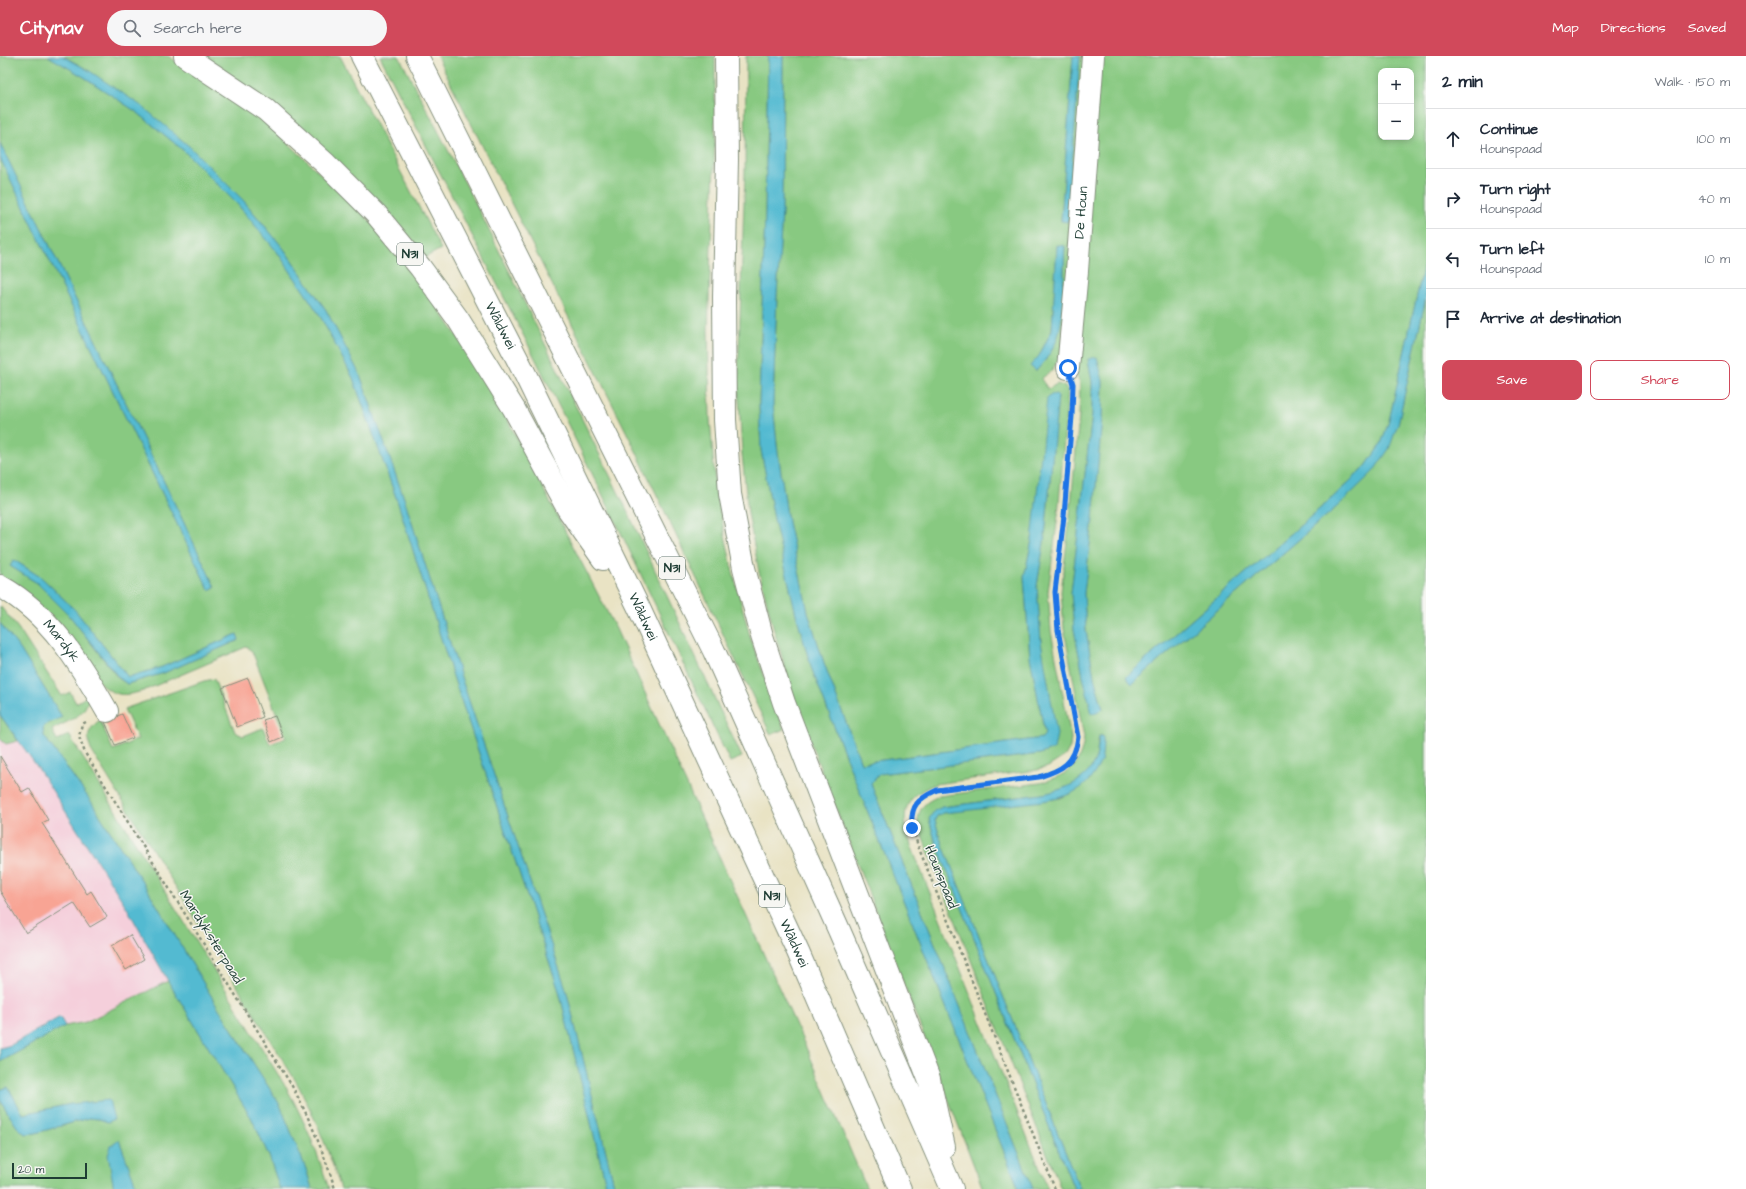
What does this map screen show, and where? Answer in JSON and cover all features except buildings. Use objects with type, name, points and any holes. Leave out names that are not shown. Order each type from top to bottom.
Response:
[{"type":"main road","name":"N31","points":[[185,56],[266,110],[326,164],[376,214],[415,261],[458,319],[487,364],[568,509],[638,606]]},
{"type":"main road","name":"Wâldwei","points":[[362,56],[525,374],[638,606],[798,952],[900,1189]]},
{"type":"main road","name":"N31","points":[[417,56],[714,651],[953,1189]]},
{"type":"main road","name":"N31","points":[[726,56],[727,160],[724,297],[725,420],[730,494],[744,568],[762,636],[784,703],[929,1079],[953,1189]]},
{"type":"main road","name":"De Houn","points":[[1068,368],[1093,56]]},
{"type":"main road","name":"Mardyk","points":[[0,586],[33,608],[57,634],[83,669],[107,711]]},
{"type":"path","name":"Hounspaad","points":[[1055,1189],[918,846],[912,828],[911,817],[915,804],[923,796],[937,790],[1045,775],[1060,769],[1071,761],[1076,748],[1078,737],[1058,630],[1055,592],[1064,516],[1072,416],[1073,384],[1068,368]]},
{"type":"path","name":"Mardyksterpaad","points":[[107,711],[82,724],[78,736],[85,753],[292,1086],[309,1117],[325,1157],[335,1189]]},
{"type":"shaded area","points":[[0,715],[36,765],[127,908],[168,981],[86,1022],[65,1026],[59,1017],[11,1045],[0,1048]]},
{"type":"green space","points":[[0,56],[48,56],[84,77],[138,113],[184,151],[238,205],[278,253],[319,314],[353,378],[398,503],[453,676],[559,991],[607,1189],[341,1189],[321,1135],[297,1083],[91,750],[88,737],[93,727],[100,720],[113,750],[138,739],[124,709],[204,681],[214,679],[235,732],[243,736],[263,728],[270,744],[286,738],[252,651],[246,647],[143,691],[131,694],[112,692],[102,685],[0,580],[0,158],[209,590],[215,587],[0,143]],"holes":[[[14,560],[42,578],[75,610],[128,677],[162,667],[237,634],[239,640],[164,673],[127,684],[118,678],[69,615],[37,583],[10,566]]]},
{"type":"green space","points":[[63,56],[168,56],[261,117],[369,220],[413,272],[464,346],[505,415],[616,629],[809,1054],[867,1189],[615,1189],[566,989],[460,674],[405,501],[360,375],[326,310],[284,249],[243,200],[189,146],[88,70]]},
{"type":"green space","points":[[202,56],[340,56],[441,249],[424,258]]},
{"type":"green space","points":[[380,56],[399,56],[474,200],[626,508],[742,757],[730,762],[612,514],[536,360]]},
{"type":"green space","points":[[437,56],[715,56],[715,137],[708,329],[710,419],[716,494],[733,572],[751,640],[784,729],[771,735],[635,449]]},
{"type":"green space","points":[[746,56],[768,56],[759,405],[761,450],[775,524],[796,614],[811,667],[849,765],[1019,1189],[983,1189],[799,713],[775,634],[759,572],[748,513],[742,454],[738,378],[745,172]]},
{"type":"green space","points":[[783,56],[1073,56],[1061,221],[1068,221],[1080,56],[1088,56],[1061,357],[1051,371],[1041,379],[1048,389],[1057,384],[1064,386],[1068,391],[1058,515],[1048,592],[1051,631],[1071,738],[1070,747],[1065,756],[1048,767],[1037,770],[935,784],[915,796],[909,802],[905,817],[908,836],[912,848],[1048,1189],[1033,1189],[871,784],[879,774],[1040,754],[1054,749],[1041,642],[1037,586],[1045,536],[1058,396],[1039,488],[1032,540],[1024,577],[1030,657],[1045,734],[1043,738],[861,763],[824,663],[808,612],[788,522],[777,445],[773,404],[782,212]],"holes":[[[1057,246],[1065,246],[1062,307],[1053,348],[1045,361],[1036,371],[1031,366],[1039,356],[1052,330]]]},
{"type":"green space","points":[[1098,56],[1426,56],[1426,255],[1389,421],[1381,444],[1366,466],[1332,498],[1126,677],[1132,684],[1339,505],[1398,424],[1426,297],[1426,1189],[1080,1189],[940,838],[935,820],[937,816],[943,813],[1061,798],[1090,780],[1103,736],[1099,736],[1097,755],[1092,766],[1087,773],[1067,787],[1042,794],[942,807],[929,819],[935,840],[1074,1189],[1061,1189],[918,826],[918,820],[922,807],[929,801],[939,796],[1040,783],[1065,773],[1076,763],[1080,756],[1084,737],[1064,629],[1061,592],[1070,516],[1079,416],[1080,383],[1073,366]],"holes":[[[1088,359],[1103,381],[1102,418],[1093,519],[1084,593],[1086,631],[1094,677],[1103,709],[1084,681],[1074,629],[1071,593],[1092,415],[1092,382]]]},
{"type":"green space","points":[[0,606],[18,628],[62,696],[70,692],[76,703],[89,695],[85,708],[81,713],[52,730],[57,740],[69,735],[287,1089],[311,1138],[329,1189],[312,1189],[306,1169],[280,1105],[219,1009],[149,892],[90,800],[44,736],[43,728],[47,724],[62,717],[20,649],[0,623]]},
{"type":"green space","points":[[0,715],[18,741],[6,744],[0,739]]},
{"type":"green space","points":[[168,981],[252,1119],[269,1156],[280,1189],[137,1189],[119,1140],[109,1155],[114,1189],[0,1189],[0,1100],[17,1127],[25,1134],[36,1133],[89,1118],[108,1122],[71,1104],[23,1114],[8,1087],[0,1090],[0,1062],[65,1026],[86,1022]]},
{"type":"water","points":[[48,56],[63,56],[88,70],[143,107],[189,146],[243,200],[284,249],[326,310],[360,375],[405,501],[460,674],[566,989],[615,1189],[607,1189],[559,991],[453,676],[398,503],[353,378],[319,314],[278,253],[238,205],[184,151],[138,113],[84,77]]},
{"type":"water","points":[[768,56],[783,56],[782,212],[773,404],[777,445],[788,522],[808,612],[824,663],[861,763],[1042,738],[1045,734],[1030,657],[1024,577],[1032,540],[1047,399],[1051,395],[1056,394],[1058,396],[1045,536],[1037,586],[1041,642],[1057,734],[1054,749],[1040,754],[879,774],[871,784],[1033,1189],[1019,1189],[849,765],[811,667],[796,614],[775,524],[761,450],[759,405]]},
{"type":"water","points":[[1073,56],[1080,56],[1068,222],[1061,221]]},
{"type":"water","points":[[0,143],[215,587],[209,590],[0,158]]},
{"type":"water","points":[[1057,245],[1065,246],[1061,322],[1058,338],[1053,348],[1036,371],[1030,366],[1039,356],[1052,330]]},
{"type":"water","points":[[1426,255],[1426,297],[1398,424],[1389,449],[1373,472],[1339,505],[1132,684],[1126,677],[1332,498],[1366,466],[1381,444],[1389,421]]},
{"type":"water","points":[[1097,357],[1103,381],[1102,418],[1093,519],[1084,593],[1086,631],[1094,677],[1103,709],[1092,714],[1074,629],[1071,593],[1092,415],[1092,382],[1088,359]]},
{"type":"water","points":[[14,560],[42,578],[75,610],[128,677],[162,667],[237,634],[239,640],[164,673],[127,684],[119,678],[69,615],[37,583],[10,566]]},
{"type":"water","points":[[0,623],[20,649],[62,717],[47,724],[43,728],[44,736],[90,800],[149,892],[219,1009],[280,1105],[306,1169],[312,1189],[280,1189],[269,1156],[252,1119],[168,981],[127,908],[36,765],[0,715]]},
{"type":"water","points":[[1099,736],[1103,736],[1103,752],[1101,761],[1094,774],[1077,790],[1055,799],[943,813],[937,816],[935,820],[940,838],[1080,1189],[1074,1189],[935,840],[929,819],[934,811],[942,807],[1042,794],[1067,787],[1087,773],[1092,766],[1097,755]]},
{"type":"water","points":[[60,1017],[65,1026],[0,1062],[0,1048],[11,1045]]},
{"type":"water","points":[[8,1087],[23,1114],[71,1104],[109,1100],[114,1119],[108,1122],[89,1118],[36,1133],[25,1134],[17,1127],[0,1100],[0,1090]]},
{"type":"water","points":[[119,1140],[137,1189],[114,1189],[108,1155],[111,1146]]},
{"type":"route","points":[[912,828],[911,817],[915,804],[923,796],[937,790],[954,787],[1039,777],[1060,769],[1071,761],[1076,748],[1078,737],[1058,630],[1055,592],[1064,516],[1072,416],[1073,384],[1068,368]]}]
